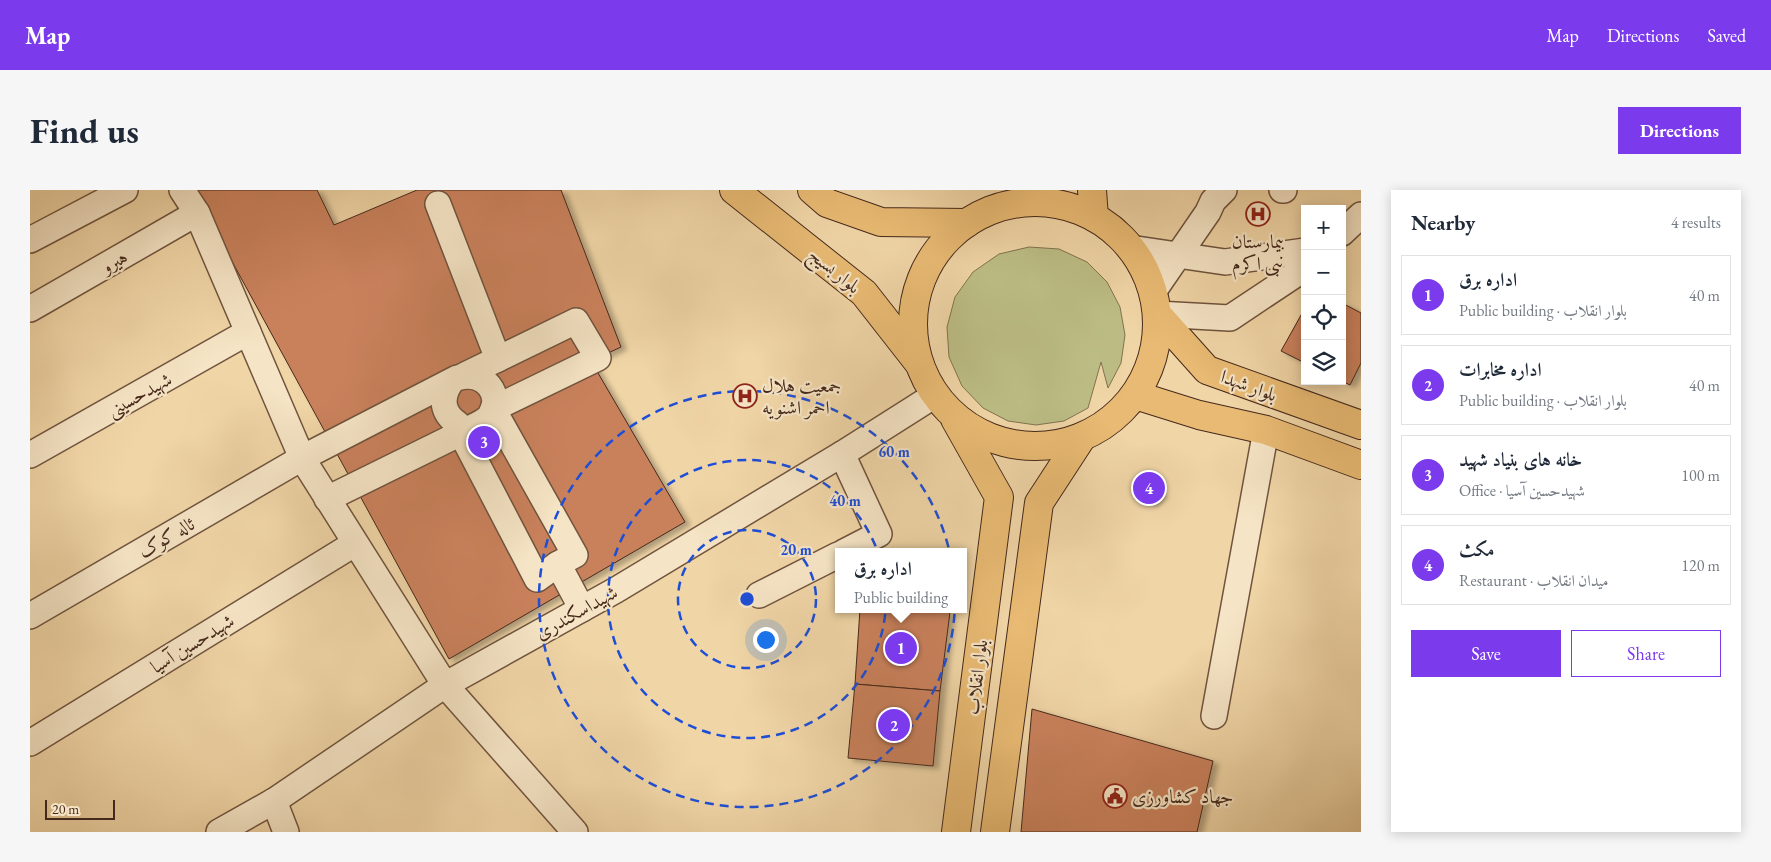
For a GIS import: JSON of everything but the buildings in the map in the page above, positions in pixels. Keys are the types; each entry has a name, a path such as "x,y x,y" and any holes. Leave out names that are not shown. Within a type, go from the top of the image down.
{"main road":[{"name":"بلوار بسیج","path":"734,190 864,293 920,365"},
{"path":"812,190 827,203 881,222 967,223"},
{"path":"1092,190 1094,217"},
{"path":"920,365 913,326 919,286 938,251 967,223 1019,197 1075,209 1094,217 1114,231 1130,248 1144,269 1155,303 1156,338 1152,361 1135,395 1112,420 1082,437 1049,446 1014,445 981,434 944,404"},
{"name":"بلوار شهدا","path":"1155,303 1207,370 1361,425"},
{"name":"بلوار انقلاب","path":"920,365 999,498 956,832"},
{"name":"بلوار شهدا","path":"1135,395 1199,415 1266,430 1361,465"},
{"name":"بلوار انقلاب","path":"995,832 1040,503 1082,437"}],"street":[{"path":"30,240 125,190"},
{"path":"182,190 197,213 302,458 354,544 445,686 569,829"},
{"path":"1224,190 1213,202 1155,303 1230,318 1301,271"},
{"path":"438,204 498,359"},
{"name":"هیرو","path":"30,309 197,213"},
{"path":"1346,229 1361,215"},
{"path":"1130,248 1225,262 1301,252"},
{"name":"ئاله کوک","path":"30,616 302,458 576,321 598,358 492,409"},
{"name":"شهیدحسینی","path":"30,455 248,332"},
{"path":"327,499 461,433 482,422 489,416 494,400 493,392 482,378 474,375 458,379 446,389 444,405 446,413 458,424 461,433 537,579 575,555 492,409"},
{"name":"شهیداسکندری","path":"219,832 274,801 445,686 582,609 842,454 944,404"},
{"path":"1214,716 1266,430"},
{"path":"842,454 879,534 852,548"},
{"name":"شهیدحسین آسیا","path":"30,743 354,544"},
{"path":"759,595 835,557"},
{"path":"558,564 582,609"},
{"path":"274,801 286,832"}],"green space":[{"path":"1029,247 1059,249 1087,262 1107,282 1120,307 1125,335 1121,363 1108,388 1101,362 1088,408 1064,421 1036,425 1008,421 983,408 962,386 949,357 947,327 955,297 973,272 999,254"}],"place":[{"name":"بیمارستان نبی اکرم","path":"1258,214"},
{"name":"جمعیت هلال احمر اشنویه","path":"745,396"},
{"name":"خانه های بنیاد شهید","path":"484,442"},
{"name":"مکث","path":"1149,488"},
{"name":"اداره برق","path":"901,648"},
{"name":"اداره مخابرات","path":"894,725"},
{"name":"جهاد کشاورزی","path":"1115,796"}]}
